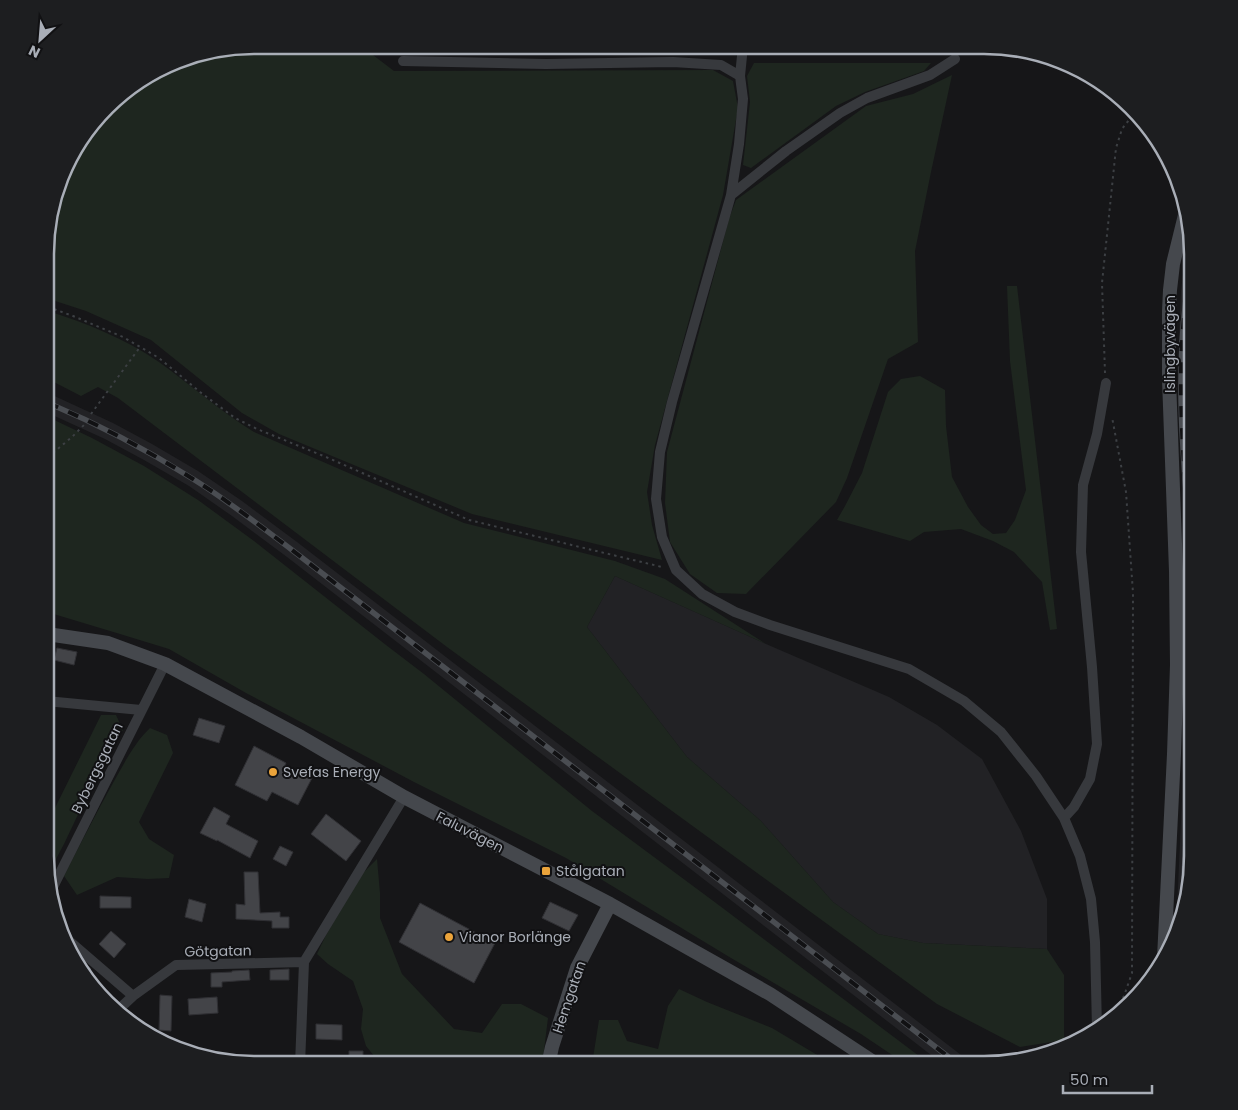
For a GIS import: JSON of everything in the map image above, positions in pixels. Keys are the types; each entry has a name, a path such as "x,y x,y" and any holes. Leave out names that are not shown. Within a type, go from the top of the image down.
{"street":[{"path":"742,56 740,76 743,100 739,144 731,195 660,452 656,499 662,537 676,570 702,594 735,612 770,625 909,669 964,701 1000,732 1036,776 1064,818 1080,856 1091,899 1095,942 1097,1021"},
{"path":"731,195 840,113 866,98 930,75 955,60"},
{"path":"403,61 546,64 673,62 721,65 740,76"},
{"name":"Islingbyvägen","path":"1165,942 1177,665 1169,311 1173,264 1182,226"},
{"path":"1064,818 1074,807 1090,779 1097,744 1082,552 1082,523 1083,485 1097,434 1106,383"},
{"name":"Faluvägen","path":"54,635 108,644 164,664 301,737 404,797 610,904 770,994 864,1056"},
{"path":"54,702 141,710 164,664"},
{"name":"Bybergsgatan","path":"55,883 141,710"},
{"path":"300,1056 304,962 404,797"},
{"name":"Hemgatan","path":"550,1056 577,968 610,904"},
{"path":"75,946 133,996"},
{"name":"Götgatan","path":"122,1006 176,965 304,962"}],"path":[{"path":"1106,383 1102,283 1116,148 1122,129 1131,118"},
{"path":"54,309 115,333 159,358 235,418 469,520 676,570"},
{"path":"91,414 140,347"},
{"path":"1111,410 1126,492 1133,593 1132,973 1124,996 1119,1003"},
{"path":"54,452 84,425"}],"shaded area":[{"path":"241,54 373,54 394,71 713,70 733,81 738,108 723,195 655,445 647,492 652,525 662,560 472,514 279,434 242,413 151,340 86,311 54,301 55,228 64,190 74,166 95,132 112,112 132,95 154,81 190,64 228,55"},
{"path":"754,63 931,63 924,71 865,92 836,106 751,168 743,165 750,102 747,76"},
{"path":"952,75 915,251 918,342 888,359 847,478 836,502 746,594 717,593 690,574 670,542 665,503 667,452 729,219 736,200 866,106 913,94"},
{"path":"1184,266 1184,483 1179,339"},
{"path":"1007,286 1017,286 1057,629 1050,630 1042,582 1014,552 993,541 961,529 924,532 910,541 837,520 862,473 888,392 901,379 920,376 945,390 946,426 952,477 968,507 981,525 993,534 1006,533 1015,520 1026,490 1010,361"},
{"path":"54,313 105,332 133,346 159,362 254,432 464,523 615,561 665,579 766,644 615,576 587,627 687,757 761,821 833,902 878,934 923,943 1047,949 1064,975 1064,1039 1020,1047 937,1004 447,647 118,398 98,387 81,396 54,382"},
{"path":"54,396 113,423 152,444 198,471 242,501 962,1056 932,1056 287,557 189,486 105,439 54,416"},
{"path":"54,420 144,466 198,500 254,541 424,674 592,811 919,1056 894,1056 861,1034 566,858 414,782 246,693 169,649 54,614"},
{"path":"615,576 889,697 937,725 982,759 1021,831 1047,899 1047,949 923,943 878,934 833,902 761,821 687,757 587,627"},
{"path":"101,715 116,715 123,730 93,783 54,863 54,810"},
{"path":"150,728 167,735 173,753 139,822 149,839 174,855 169,878 117,877 77,895 64,876 125,761 139,740"},
{"path":"1184,755 1184,869 1177,908"},
{"path":"377,859 380,918 402,974 454,1029 482,1033 502,1004 521,1004 548,1018 543,1056 374,1056 366,1046 361,1029 363,1009 353,981 317,954 326,935 363,873"},
{"path":"679,989 772,1028 819,1056 593,1056 599,1020 618,1020 627,1041 658,1049 668,1006"}],"building":[{"path":"57,648 77,652 74,665 54,660"},
{"path":"199,718 225,726 219,743 193,735"},
{"path":"254,746 286,763 285,765 312,778 298,805 272,792 267,801 235,785"},
{"path":"214,807 230,816 226,824 258,841 250,858 200,833"},
{"path":"326,814 361,841 346,861 311,834"},
{"path":"280,846 293,852 286,866 273,859"},
{"path":"244,872 258,872 260,913 280,912 280,917 289,917 289,928 272,928 272,921 236,919 236,904 245,905"},
{"path":"100,896 131,897 131,908 100,908"},
{"path":"189,899 206,904 202,922 185,917"},
{"path":"550,902 578,915 569,931 542,918"},
{"path":"420,903 495,943 474,983 399,942"},
{"path":"111,931 126,944 114,958 99,944"},
{"path":"289,969 289,980 270,980 270,970"},
{"path":"249,970 250,980 222,982 222,987 211,987 211,973"},
{"path":"160,995 172,996 171,1031 159,1030"},
{"path":"217,997 218,1013 189,1015 188,999"},
{"path":"316,1024 342,1025 342,1040 316,1039"},
{"path":"349,1051 363,1051 363,1056 349,1056"}],"railway":[{"path":"1184,322 1181,368 1184,461"},
{"path":"54,406 104,429 158,458 218,495 243,513 947,1056"}],"place":[{"name":"Svefas Energy","path":"273,772"},
{"name":"Stålgatan","path":"546,871"},
{"name":"Vianor Borlänge","path":"449,937"}]}
